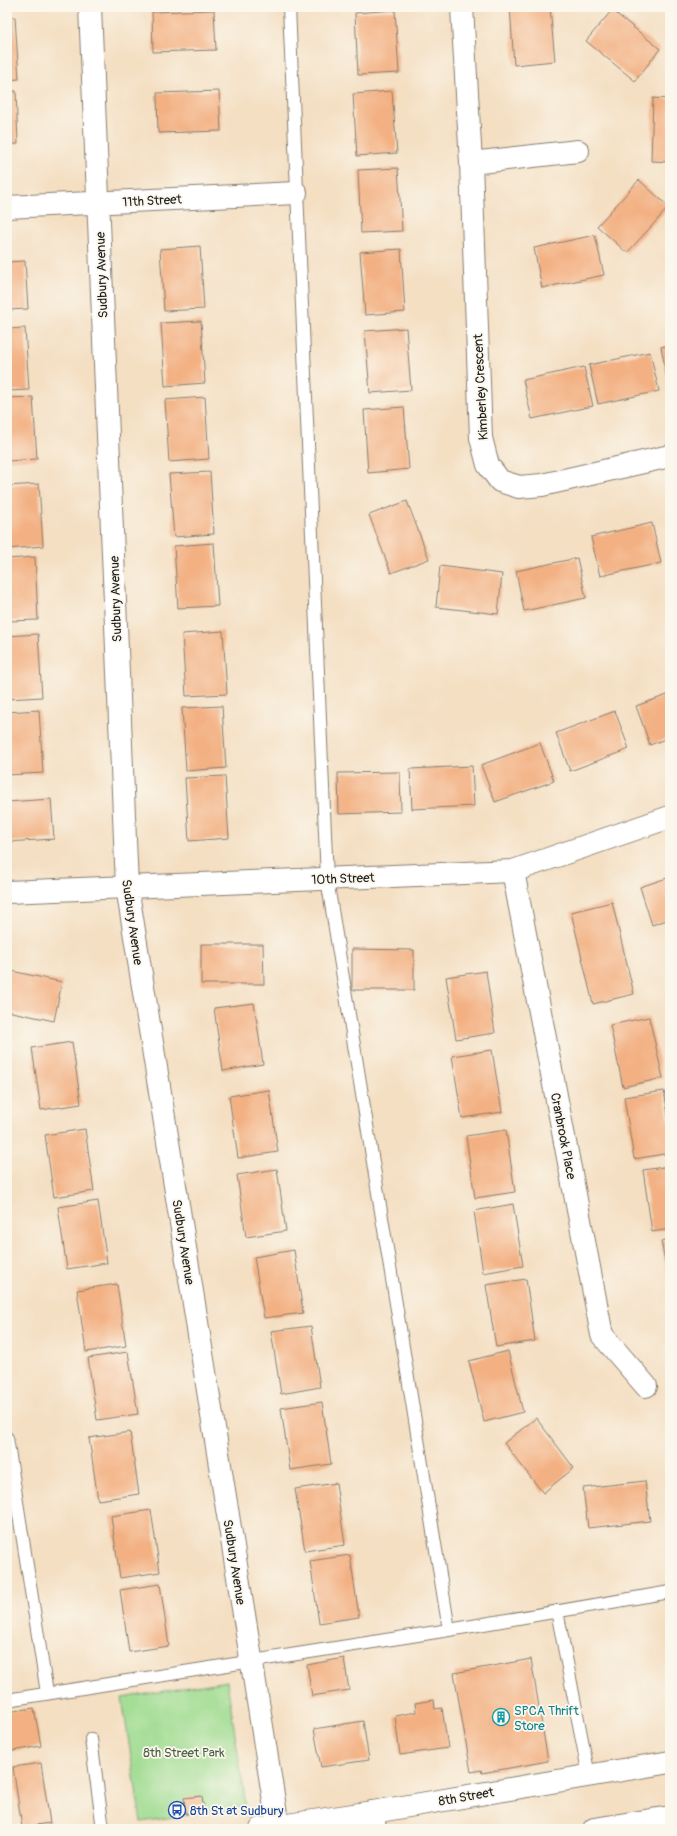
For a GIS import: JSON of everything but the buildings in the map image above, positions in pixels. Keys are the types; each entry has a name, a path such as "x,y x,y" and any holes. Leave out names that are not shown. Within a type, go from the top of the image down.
{"street":[{"name":"Sudbury Avenue","path":"90,7 127,887 251,1661 269,1828"},
{"name":"Kimberley Crescent","path":"462,7 481,438 488,465 500,481 519,487 542,485 670,456"},
{"path":"470,163 578,151"},
{"name":"11th Street","path":"7,207 296,193"},
{"name":"10th Street","path":"7,892 514,872 670,817"},
{"name":"Cranbrook Place","path":"514,872 602,1336 646,1386"},
{"name":"8th Street","path":"269,1828 374,1821 589,1776 670,1762"},
{"path":"594,1829 670,1817"}],"lane":[{"path":"289,7 327,879 449,1630"},
{"path":"7,1438 47,1693"},
{"path":"7,1700 449,1630 670,1592"},
{"path":"557,1612 589,1776"},
{"path":"91,1739 103,1829"}],"green space":[{"name":"8th Street Park","path":"227,1681 246,1806 141,1822 122,1698"}],"place":[{"name":"SPCA Thrift Store","path":"501,1717"},
{"name":"8th St at Sudbury","path":"177,1810"}]}
